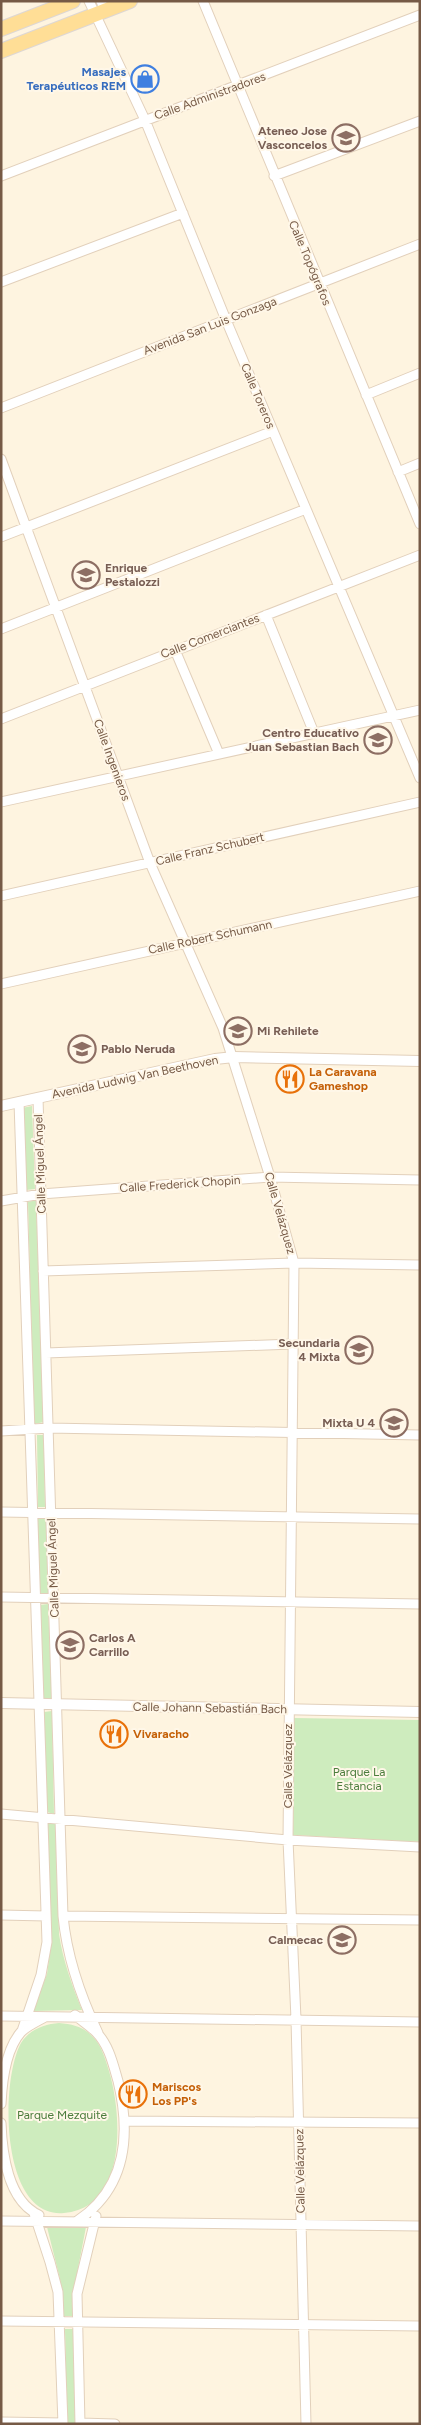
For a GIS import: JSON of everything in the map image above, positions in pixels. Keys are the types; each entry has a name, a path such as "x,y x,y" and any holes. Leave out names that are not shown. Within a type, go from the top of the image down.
{"main road":[{"path":"1,30 73,1"},
{"path":"1,51 101,9 130,1"}],"street":[{"name":"Calle Toreros","path":"89,1 101,9 226,320 420,778"},
{"name":"Calle Topógrafos","path":"203,1 318,283 420,524"},
{"name":"Calle Administradores","path":"1,176 145,120 237,87 420,15"},
{"path":"274,176 420,121"},
{"path":"1,282 183,213"},
{"name":"Avenida San Luis Gonzaga","path":"1,408 420,244"},
{"path":"366,395 420,373"},
{"path":"1,537 273,431"},
{"name":"Calle Ingenieros","path":"1,459 150,862 234,1057"},
{"path":"398,472 420,463"},
{"path":"1,628 306,509"},
{"name":"Calle Comerciantes","path":"1,719 420,556"},
{"path":"266,615 314,733"},
{"path":"175,650 219,754"},
{"path":"1,802 420,710"},
{"name":"Calle Franz Schubert","path":"1,896 420,802"},
{"name":"Calle Robert Schumann","path":"1,984 420,891"},
{"name":"Avenida Ludwig Van Beethoven","path":"1,1106 215,1059 234,1057 420,1061"},
{"name":"Calle Velázquez","path":"234,1057 294,1263 288,1840 296,2019 306,2424"},
{"name":"Calle Miguel Ángel","path":"38,1098 63,1916 65,1937 73,1974 89,2016 112,2060 125,2121 120,2167 100,2204 78,2282 80,2424"},
{"name":"Calle Miguel Ángel","path":"1,2104 8,2061 22,2031 45,1958 46,1916 19,1102"},
{"name":"Calle Frederick Chopin","path":"1,1201 41,1194 270,1177 420,1180"},
{"path":"43,1271 294,1263 420,1265"},
{"path":"46,1353 293,1344"},
{"path":"1,1431 49,1428 420,1435"},
{"path":"1,1512 420,1519"},
{"path":"1,1597 420,1604"},
{"name":"Calle Johann Sebastián Bach","path":"1,1703 420,1712"},
{"path":"1,1814 288,1840 420,1847"},
{"path":"1,1915 46,1916"},
{"path":"63,1916 420,1920"},
{"path":"1,2016 420,2022"},
{"path":"22,2031 47,2016"},
{"name":"Calle Miguel Ángel","path":"75,2016 98,2033"},
{"path":"125,2121 420,2123"},
{"path":"1,2122 6,2161 16,2190 24,2204 35,2217 56,2284 63,2423 1,2422"},
{"name":"Calle Miguel Ángel","path":"76,2221 100,2204"},
{"path":"1,2221 35,2217 54,2221 420,2226"},
{"path":"1,2321 420,2326"},
{"path":"80,2424 115,2424"}],"green space":[{"path":"32,1106 35,1189 26,1190 22,1108"},
{"path":"36,1200 44,1422 34,1424 28,1202"},
{"path":"37,1435 44,1435 45,1507 38,1507"},
{"path":"36,1519 46,1519 49,1595 39,1595"},
{"path":"48,1604 52,1701 43,1701 40,1605"},
{"path":"52,1711 54,1814 47,1812 44,1712"},
{"name":"Parque La Estancia","path":"294,1718 420,1720 420,1842 293,1835"},
{"path":"47,1822 56,1823 59,1934 68,1973 82,2010 33,2011 47,1974 50,1952"},
{"name":"Parque Mezquite","path":"59,2023 83,2029 100,2046 113,2089 117,2134 115,2156 110,2177 100,2195 85,2207 64,2213 43,2209 27,2194 17,2172 11,2144 9,2115 10,2086 14,2061 21,2043 24,2038 37,2028"},
{"path":"47,2227 86,2227 73,2294 73,2316 63,2316 60,2279"},
{"path":"65,2329 75,2329 77,2424 67,2424"}],"place":[{"name":"Masajes Terapéuticos REM","path":"145,79"},
{"name":"Ateneo Jose Vasconcelos","path":"346,138"},
{"name":"Enrique Pestalozzi","path":"86,575"},
{"name":"Centro Educativo Juan Sebastian Bach","path":"378,740"},
{"name":"Mi Rehilete","path":"238,1031"},
{"name":"Pablo Neruda","path":"82,1049"},
{"name":"La Caravana Gameshop","path":"290,1079"},
{"name":"Secundaria 4 Mixta","path":"359,1350"},
{"name":"Mixta U 4","path":"394,1423"},
{"name":"Carlos A Carrillo","path":"70,1645"},
{"name":"Vivaracho","path":"114,1734"},
{"name":"Calmecac","path":"342,1940"},
{"name":"Mariscos Los PP's","path":"133,2094"}]}
